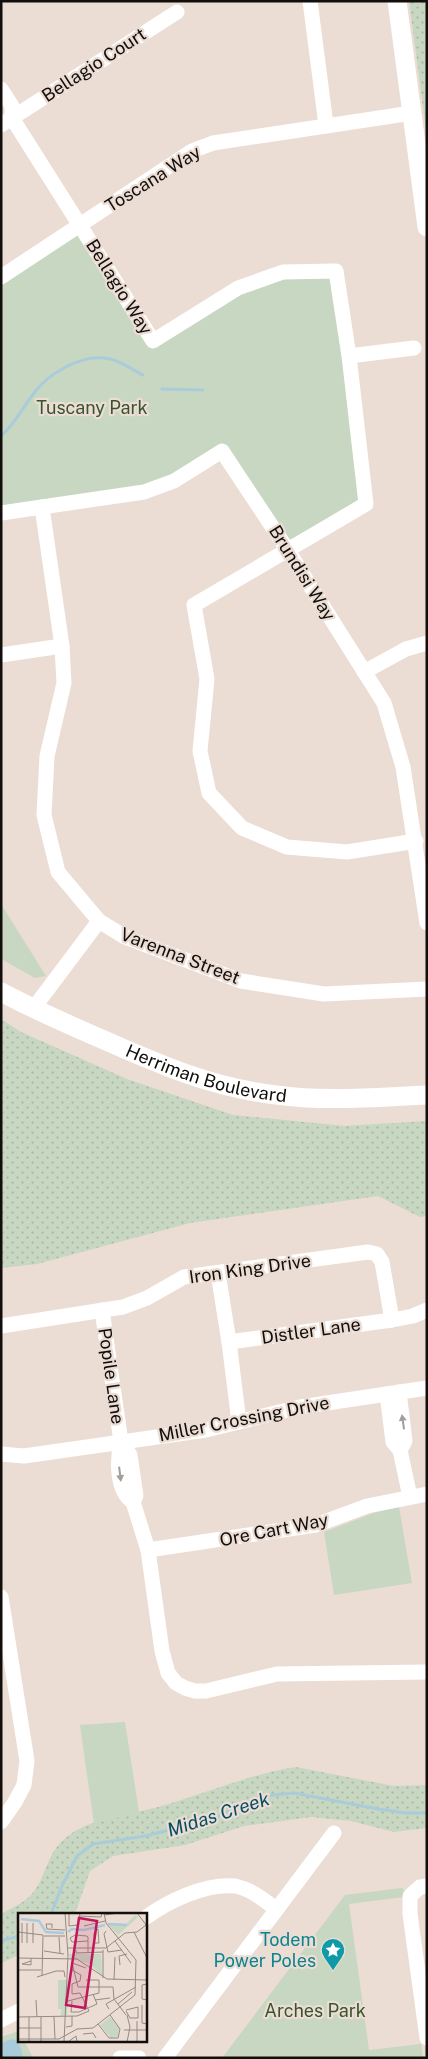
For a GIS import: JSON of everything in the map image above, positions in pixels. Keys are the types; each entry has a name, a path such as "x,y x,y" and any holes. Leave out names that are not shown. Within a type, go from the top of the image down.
{"main road":[{"path":"397,1 427,227"},
{"name":"Herriman Boulevard","path":"1,992 33,1009 174,1070 224,1086 277,1096 337,1099 427,1095"}],"street":[{"path":"310,1 326,125"},
{"name":"Bellagio Court","path":"5,119 177,12"},
{"name":"Bellagio Way","path":"1,89 12,106 5,119 80,225 153,341 238,288 283,272 336,271 349,356 366,504 287,549"},
{"name":"Toscana Way","path":"1,277 192,150 213,143 412,113"},
{"path":"349,356 414,348"},
{"name":"Brundisi Way","path":"1,513 144,492 174,481 222,451 287,549 384,703 404,767 427,923"},
{"name":"Varenna Street","path":"42,507 62,646 64,682 47,756 44,816 58,872 99,921 125,937 241,981 324,994 427,989"},
{"path":"287,549 194,605 207,679 200,751 209,793 242,828 287,847 347,852 416,841"},
{"path":"364,672 406,649 427,643"},
{"path":"1,655 62,646"},
{"path":"33,1009 99,921"},
{"name":"Iron King Drive","path":"1,1326 123,1306 147,1298 184,1277 368,1252 377,1254 382,1262 392,1320"},
{"path":"218,1273 230,1342 239,1422"},
{"name":"Popile Lane","path":"102,1310 121,1442 130,1455 136,1496 133,1502 148,1550 162,1651 168,1673 176,1683 195,1691 277,1674 427,1672"},
{"name":"Distler Lane","path":"230,1342 392,1320 413,1316 427,1310"},
{"name":"Miller Crossing Drive","path":"1,1454 24,1456 206,1430 300,1406 427,1388"},
{"path":"393,1393 406,1441 400,1450 410,1497"},
{"name":"Ore Cart Way","path":"148,1550 316,1525 367,1506 427,1494"},
{"path":"1,1597 27,1761 24,1785 16,1802 1,1822"},
{"path":"165,2058 334,1833"},
{"path":"146,1917 163,1904 188,1894 235,1886 254,1892 276,1909"},
{"path":"420,1889 410,1896 410,1914 427,2038"},
{"path":"1,2020 18,2012"},
{"path":"120,2058 139,2058"}],"green space":[{"path":"409,1 427,1 427,138"},
{"name":"Tuscany Park","path":"80,225 153,341 283,272 336,271 366,504 287,549 222,452 174,481 1,513 1,277"},
{"path":"1,904 46,976 35,978 1,959"},
{"path":"1,1019 21,1032 127,1079 233,1115 345,1126 427,1121 427,1216 420,1217 378,1196 190,1223 37,1264 1,1268"},
{"path":"399,1507 412,1583 334,1595 324,1532 374,1513"},
{"path":"125,1722 139,1812 94,1824 80,1725"},
{"path":"296,1767 394,1786 427,1785 427,1828 394,1832 351,1821 311,1817 244,1826 185,1845 113,1856 90,1871 75,1913 18,1913 18,1955 1,1963 1,1914 20,1904 32,1894 52,1855 68,1836 77,1830 100,1821 162,1806 279,1770"},
{"name":"Arches Park","path":"402,1888 406,1892 404,1897 349,1904 369,2050 421,2044 423,2058 222,2058 345,1895"},
{"path":"18,2031 18,2042 25,2042 33,2058 1,2058 1,2037"}],"water":[{"path":"12,2039 20,2046 22,2057 1,2058 1,2043"}],"waterway":[{"path":"1,436 11,426 40,386 65,367 85,360 104,358 119,362 143,375"},
{"path":"162,389 203,390"},
{"name":"Midas Creek","path":"51,1913 77,1856 93,1844 145,1836 206,1821 264,1796 294,1793 378,1809 406,1813 427,1813"},
{"name":"Midas Creek","path":"1,1941 18,1936"}],"place":[{"name":"Todem Power Poles","path":"333,1971"}]}
